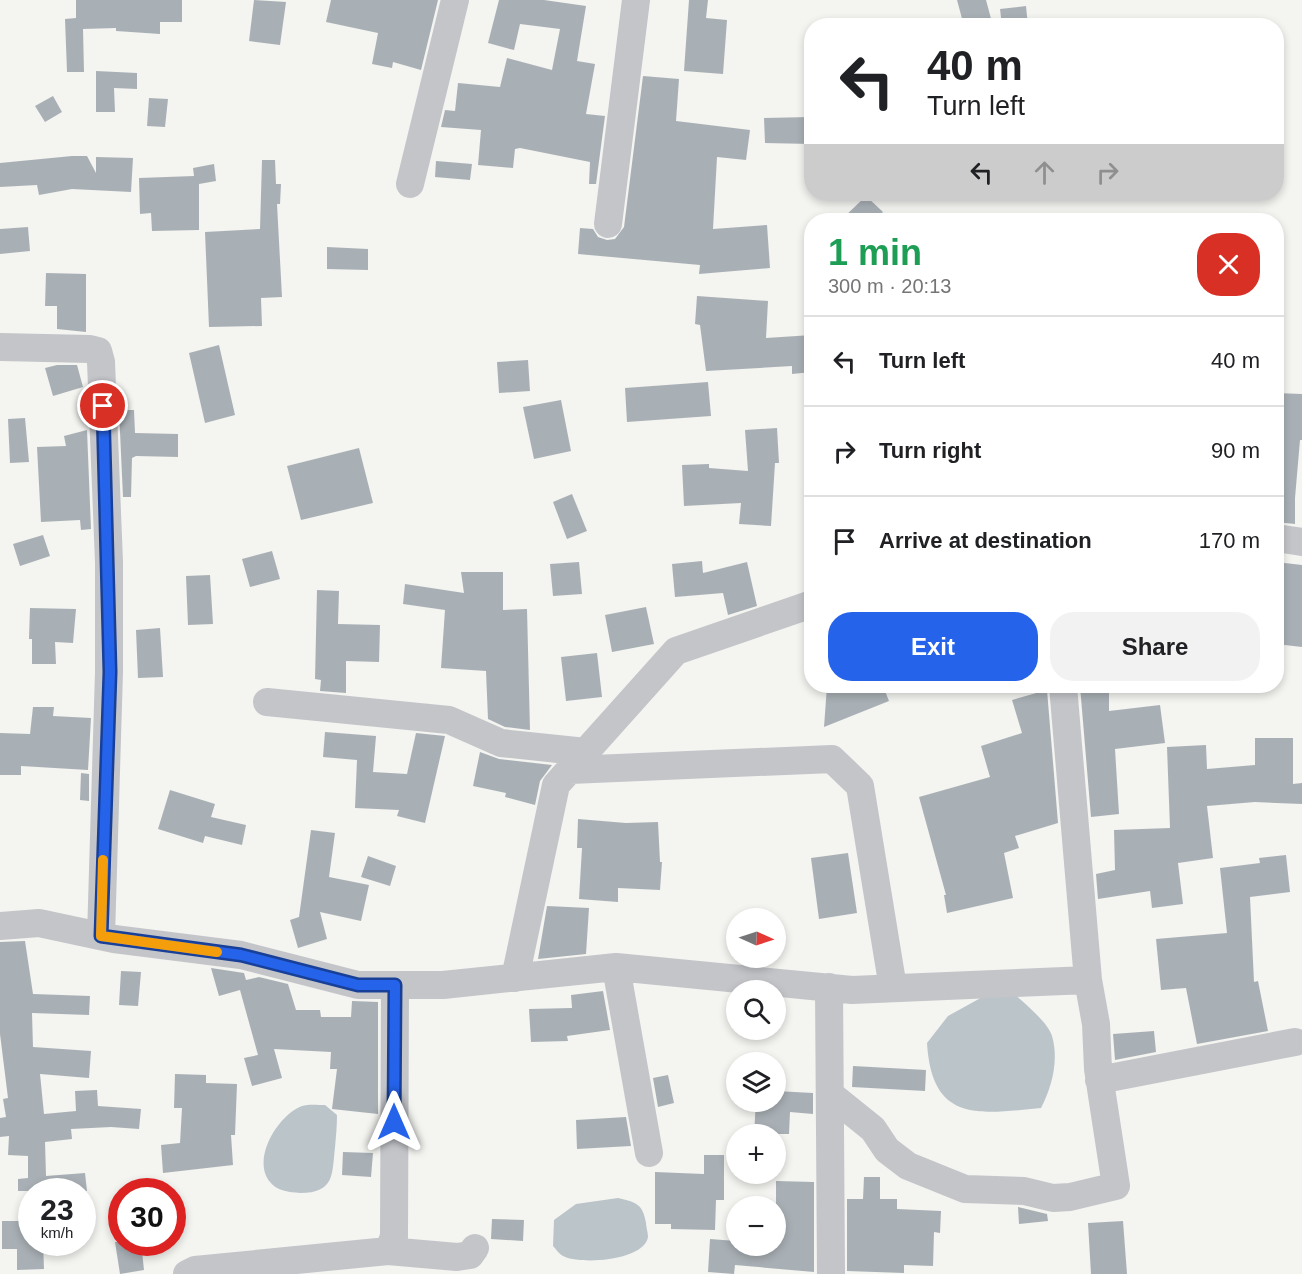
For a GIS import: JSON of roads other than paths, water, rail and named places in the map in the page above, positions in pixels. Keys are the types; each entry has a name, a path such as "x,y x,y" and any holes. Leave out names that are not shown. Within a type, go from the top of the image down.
{"street":[{"path":"410,184 455,0"},
{"path":"608,224 636,0"},
{"path":"0,347 90,349 98,351 101,362 109,562 110,672 101,936"},
{"path":"1284,539 1302,542"},
{"path":"515,978 556,785 676,651 804,607"},
{"path":"831,1096 873,1129 887,1150 908,1166 965,1189 1024,1191 1046,1197 1070,1197 1116,1186 1100,1080 1096,1024 1088,980 1064,693"},
{"path":"267,702 449,720 501,743 578,761 832,759 860,786 892,988"},
{"path":"0,926 39,923 101,936 241,955 358,985 443,985 616,967 829,987 892,988 1088,980"},
{"path":"616,967 649,1153"},
{"path":"388,1251 394,1237 395,985"},
{"path":"829,987 831,1274"},
{"path":"1100,1080 1295,1041"},
{"path":"187,1274 195,1270 388,1251 457,1257 470,1255 475,1248"}]}
